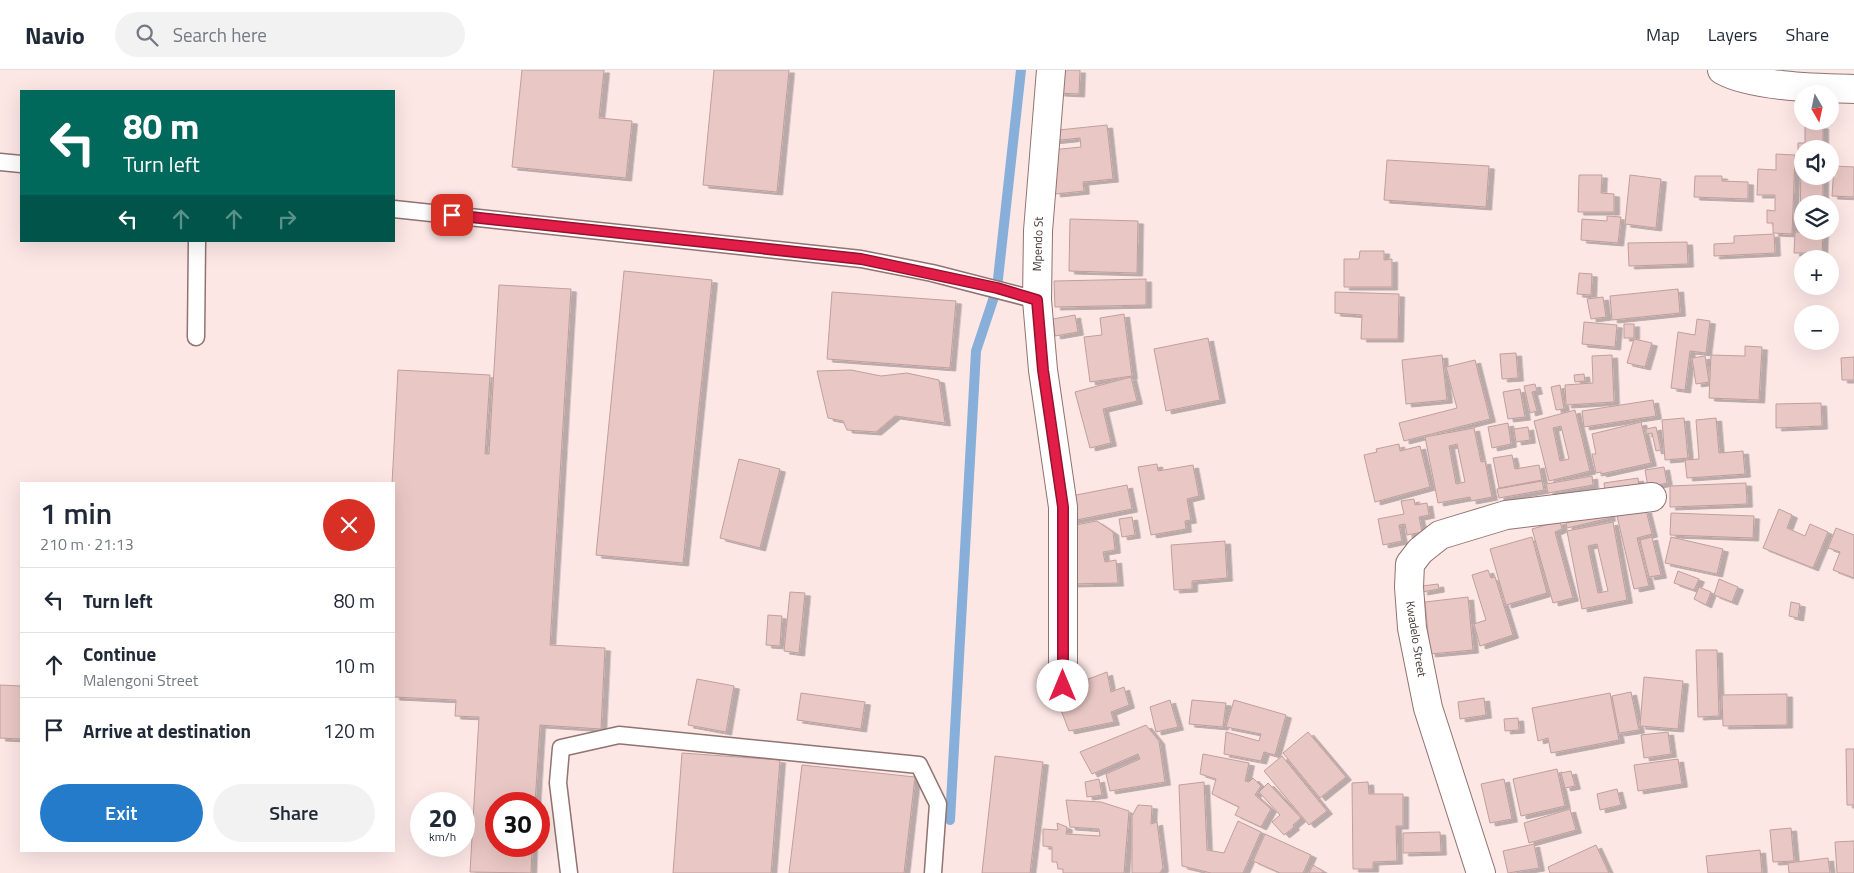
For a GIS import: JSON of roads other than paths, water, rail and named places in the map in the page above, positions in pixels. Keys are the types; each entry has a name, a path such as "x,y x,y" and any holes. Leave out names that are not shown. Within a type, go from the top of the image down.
{"street":[{"name":"Mpendo St","path":"1051,70 1038,231 1037,300 1043,370 1063,507 1063,686"},
{"path":"1722,70 1736,76 1774,83 1817,88 1854,89"},
{"name":"Kwadelo Street","path":"1481,873 1428,708 1412,628 1409,587 1410,564 1420,551 1440,536 1506,515 1652,497"}],"lane":[{"path":"0,162 20,164"},
{"path":"395,208 861,259 997,288 1037,300"},
{"path":"196,337 197,242"},
{"path":"569,873 558,782 561,748 619,735 918,765 938,804 933,873"}],"waterway":[{"path":"950,820 976,351 997,288 1021,70"}]}
